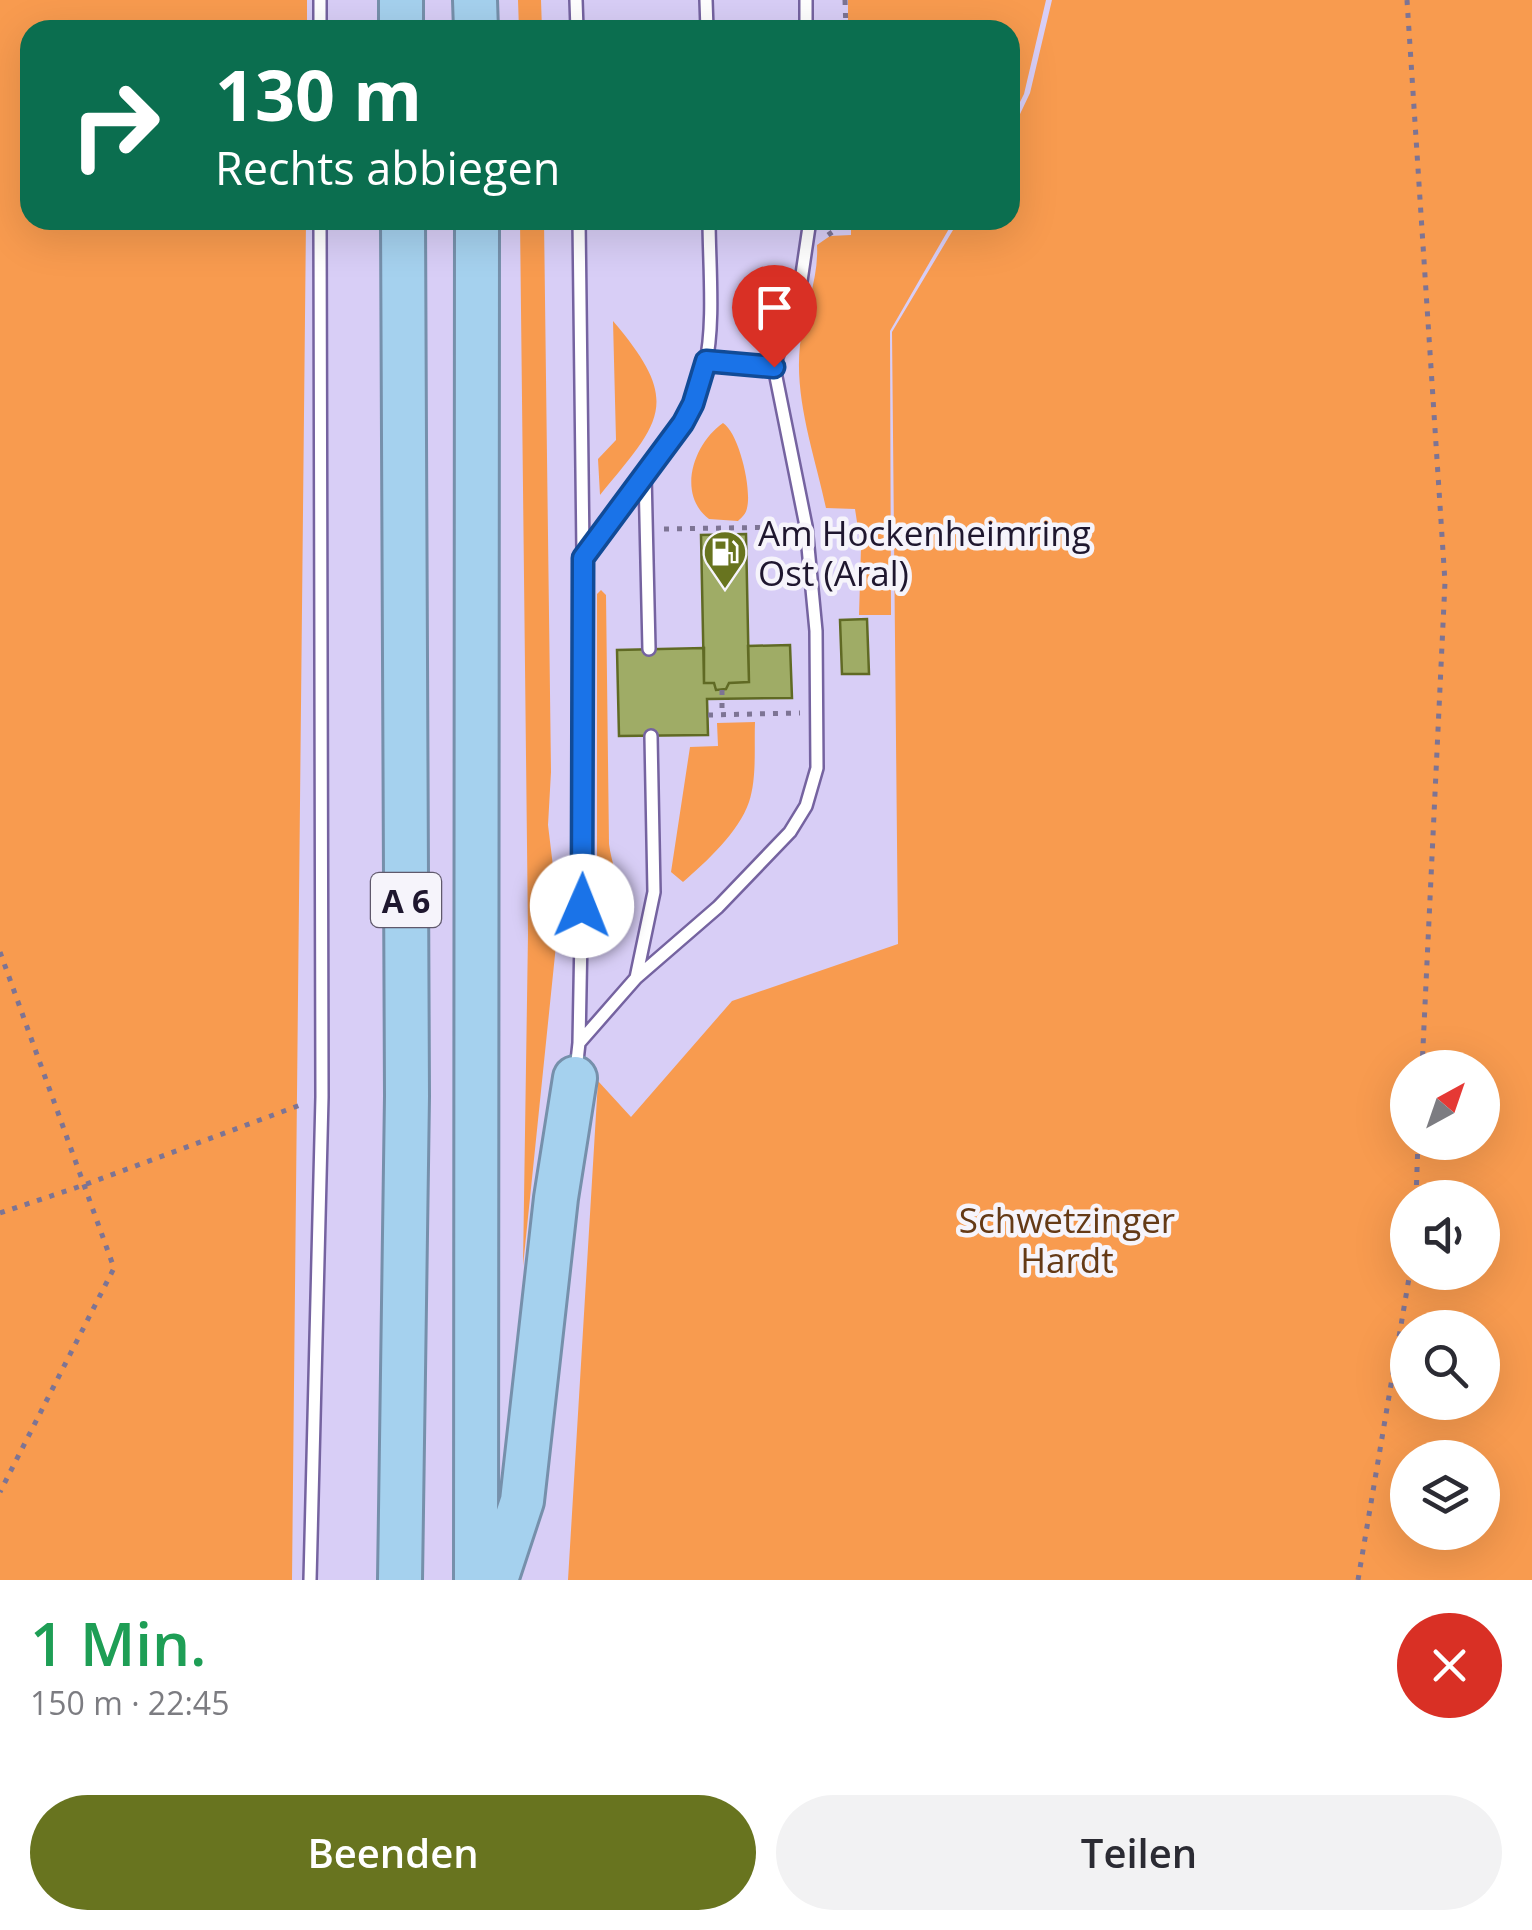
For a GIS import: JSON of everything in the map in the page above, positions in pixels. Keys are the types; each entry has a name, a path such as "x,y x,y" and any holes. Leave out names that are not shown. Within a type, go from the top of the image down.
{"highway":[{"name":"A 6","path":"400,1580 407,1096 403,230"},
{"name":"A 6","path":"476,1580 477,230"},
{"path":"496,1580 522,1502 556,1198 577,1060"}],"lane":[{"path":"310,1580 322,1097 320,230"},
{"path":"577,1060 584,739 579,230"},
{"path":"583,558 693,404 706,361 709,230"},
{"path":"577,1060 636,978 718,906 790,832 806,806 816,768 816,631 806,526 774,367 802,281 809,230"},
{"path":"706,361 774,367"},
{"path":"646,472 649,649"},
{"path":"636,978 654,892 650,736"}],"path":[{"path":"1407,0 1445,582 1423,1050"},
{"path":"646,529 806,526"},
{"path":"722,690 722,714"},
{"path":"708,714 818,712"},
{"path":"0,952 114,1268 0,1492"},
{"path":"0,1213 322,1097"},
{"path":"1358,1580 1407,1290"}],"green space":[{"path":"0,0 307,0 307,20 20,20 20,230 306,230 292,1580 0,1580"},
{"path":"518,0 541,0 542,20 519,20"},
{"path":"848,0 1046,0 1020,102 1020,20 848,20"},
{"name":"Schwetzinger Hardt","path":"1052,0 1532,0 1532,1580 568,1580 598,1081 631,1117 732,1001 898,944 892,332 953,230 1020,230 1020,114 1030,93"},
{"path":"520,230 544,230 551,772 548,825 559,916 523,1266 528,934"},
{"path":"851,230 948,230 890,331 891,615 859,615 861,548 855,509 826,508 800,386 800,345 816,270 817,245 830,236 851,235"},
{"path":"613,321 649,372 656,393 656,411 638,448 600,495 598,459 616,440"},
{"path":"723,423 739,449 746,475 747,508 738,521 709,519 699,509 691,483 697,456"},
{"path":"601,590 606,595 609,844 619,896 601,901 597,889 597,594"},
{"path":"755,722 749,802 721,846 683,882 671,872 690,747 718,746 717,723"}],"building":[{"name":"Am Hockenheimring Ost (Aral)","path":"746,534 749,682 729,683 726,689 716,690 714,683 704,683 701,535"},
{"path":"867,619 869,674 842,674 840,620"},
{"path":"790,645 792,698 707,699 708,735 619,736 617,650 704,648 704,683 714,683 716,690 726,689 729,683 749,682 748,646"}],"place":[{"name":"Am Hockenheimring Ost (Aral)","path":"725,590"}],"route":[{"path":"582,906 583,558 683,423 706,361 774,367"}]}
